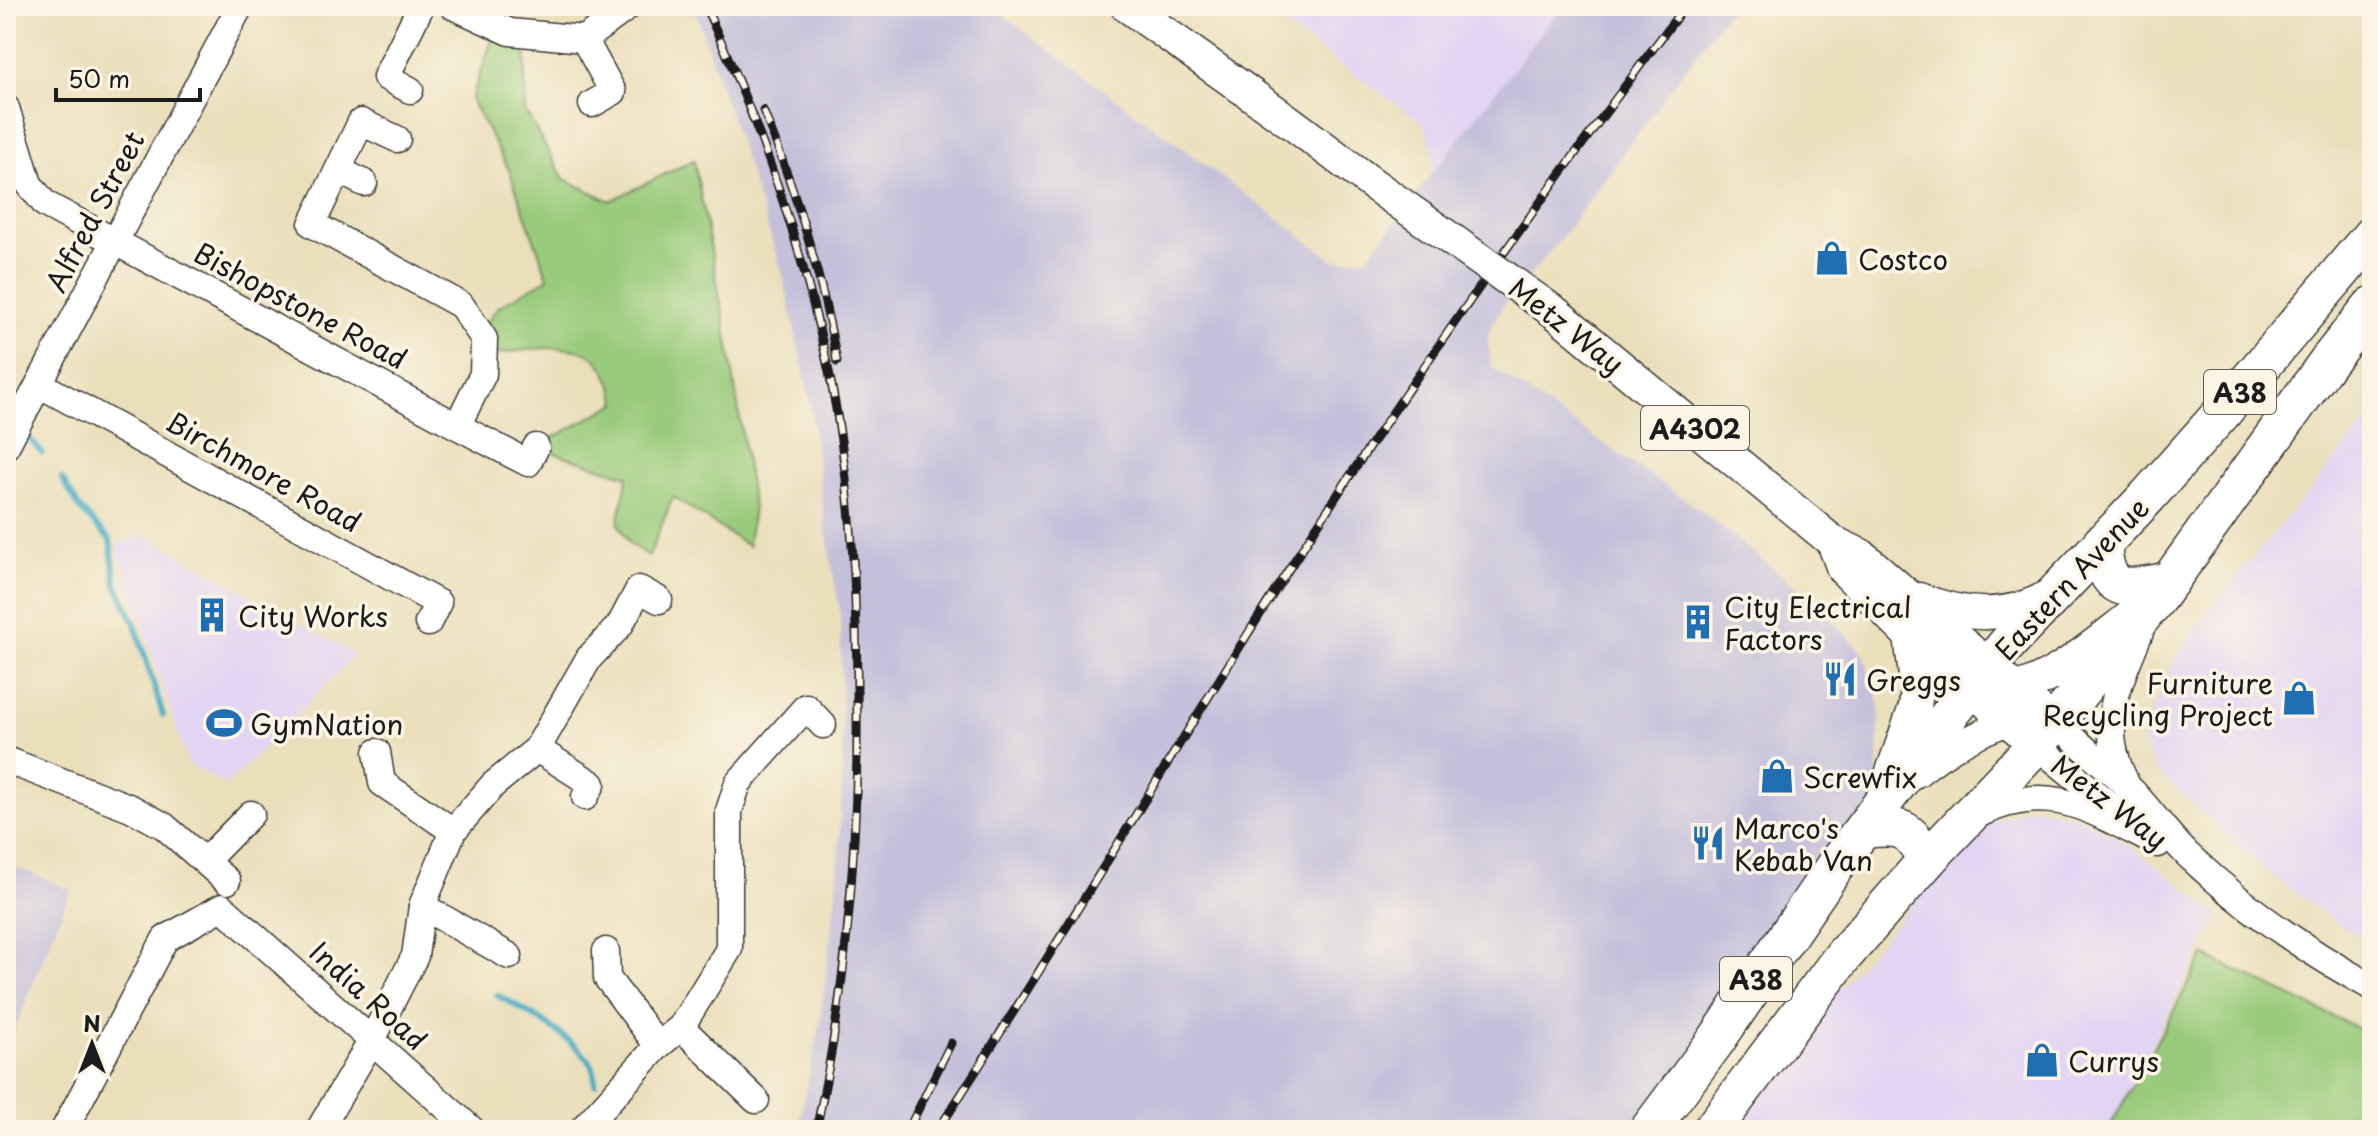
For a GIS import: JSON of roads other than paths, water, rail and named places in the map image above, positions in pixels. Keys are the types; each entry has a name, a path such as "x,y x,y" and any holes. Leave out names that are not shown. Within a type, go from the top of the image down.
{"highway":[{"name":"Eastern Avenue","path":"1649,1130 1715,1042 1788,932 1870,820 1993,682 2053,593 2220,415 2372,235"},
{"name":"A38","path":"1712,1130 1843,956 1960,825 2033,731 2164,589 2329,360 2372,306"},
{"path":"2102,543 2109,579 2122,585 2164,589"},
{"path":"1870,820 1903,828 1914,838 1927,860"}],"main road":[{"name":"Metz Way","path":"1127,6 1557,314 1833,542 1861,555 1905,593 1993,682 2033,731"},
{"name":"Metz Way","path":"1157,6 1244,76 1290,122"},
{"name":"Metz Way","path":"1833,542 1843,569 1910,636 1993,682 2033,731"},
{"path":"1993,682 2045,677 2164,589"},
{"path":"1905,593 1939,607 1984,615 2022,608 2053,593"},
{"path":"1870,820 1893,773 1915,707 1917,691 1910,636"}],"street":[{"name":"Alfred Street","path":"6,446 240,6"},
{"path":"410,90 386,77 421,6"},
{"path":"453,6 510,32 584,39 629,6"},
{"path":"584,39 613,92 592,104"},
{"name":"Bishopstone Road","path":"6,108 29,184 45,204 528,463 536,447"},
{"path":"397,139 361,122 312,224 461,305 484,339 483,374 457,426"},
{"path":"338,170 364,183"},
{"name":"Birchmore Road","path":"39,384 438,603 428,623"},
{"path":"319,1130 372,1040 415,956 422,906 453,831 493,785 537,749 589,658 620,625 639,589 659,600"},
{"path":"2128,787 2115,762 2111,744 2112,708 2136,641 2164,589"},
{"path":"582,1130 658,1046 681,1027 729,949 729,811 738,783 807,708"},
{"path":"1870,820 1943,753 1974,737 2033,731"},
{"name":"Metz Way","path":"2033,731 2128,787 2187,854 2237,898 2310,951 2372,987"},
{"name":"Metz Way","path":"2033,731 2158,844 2187,854"},
{"path":"537,749 592,784 585,797"},
{"path":"377,752 382,783 453,831"},
{"name":"India Road","path":"6,760 131,808 164,826 205,861 225,894 372,1040 472,1130"},
{"path":"1960,825 1998,805 2041,797 2076,805 2158,844"},
{"path":"205,861 251,814"},
{"path":"64,1130 165,939 225,894"},
{"path":"422,906 509,956"},
{"path":"606,951 607,978 658,1046"},
{"path":"681,1027 756,1100"}],"waterway":[{"path":"28,437 42,453"},
{"path":"62,479 81,510 110,540 116,584 135,624 163,715"},
{"path":"497,995 549,1026 575,1046 592,1066 595,1084"}],"railway":[{"path":"705,6 744,95 778,185 806,278 838,419 850,513 857,656 854,847 841,989 816,1130"},
{"path":"938,1130 1334,500 1481,285 1685,6"},
{"path":"763,110 807,234 837,362"},
{"path":"908,1130 951,1043"}],"place":[{"name":"Costco","path":"1832,258"},
{"name":"City Works","path":"212,615"},
{"name":"City Electrical Factors","path":"1698,622"},
{"name":"Greggs","path":"1840,679"},
{"name":"Furniture Recycling Project","path":"2299,698"},
{"name":"GymNation","path":"224,723"},
{"name":"Screwfix","path":"1777,776"},
{"name":"Marco's Kebab Van","path":"1708,843"},
{"name":"Currys","path":"2042,1060"}]}
